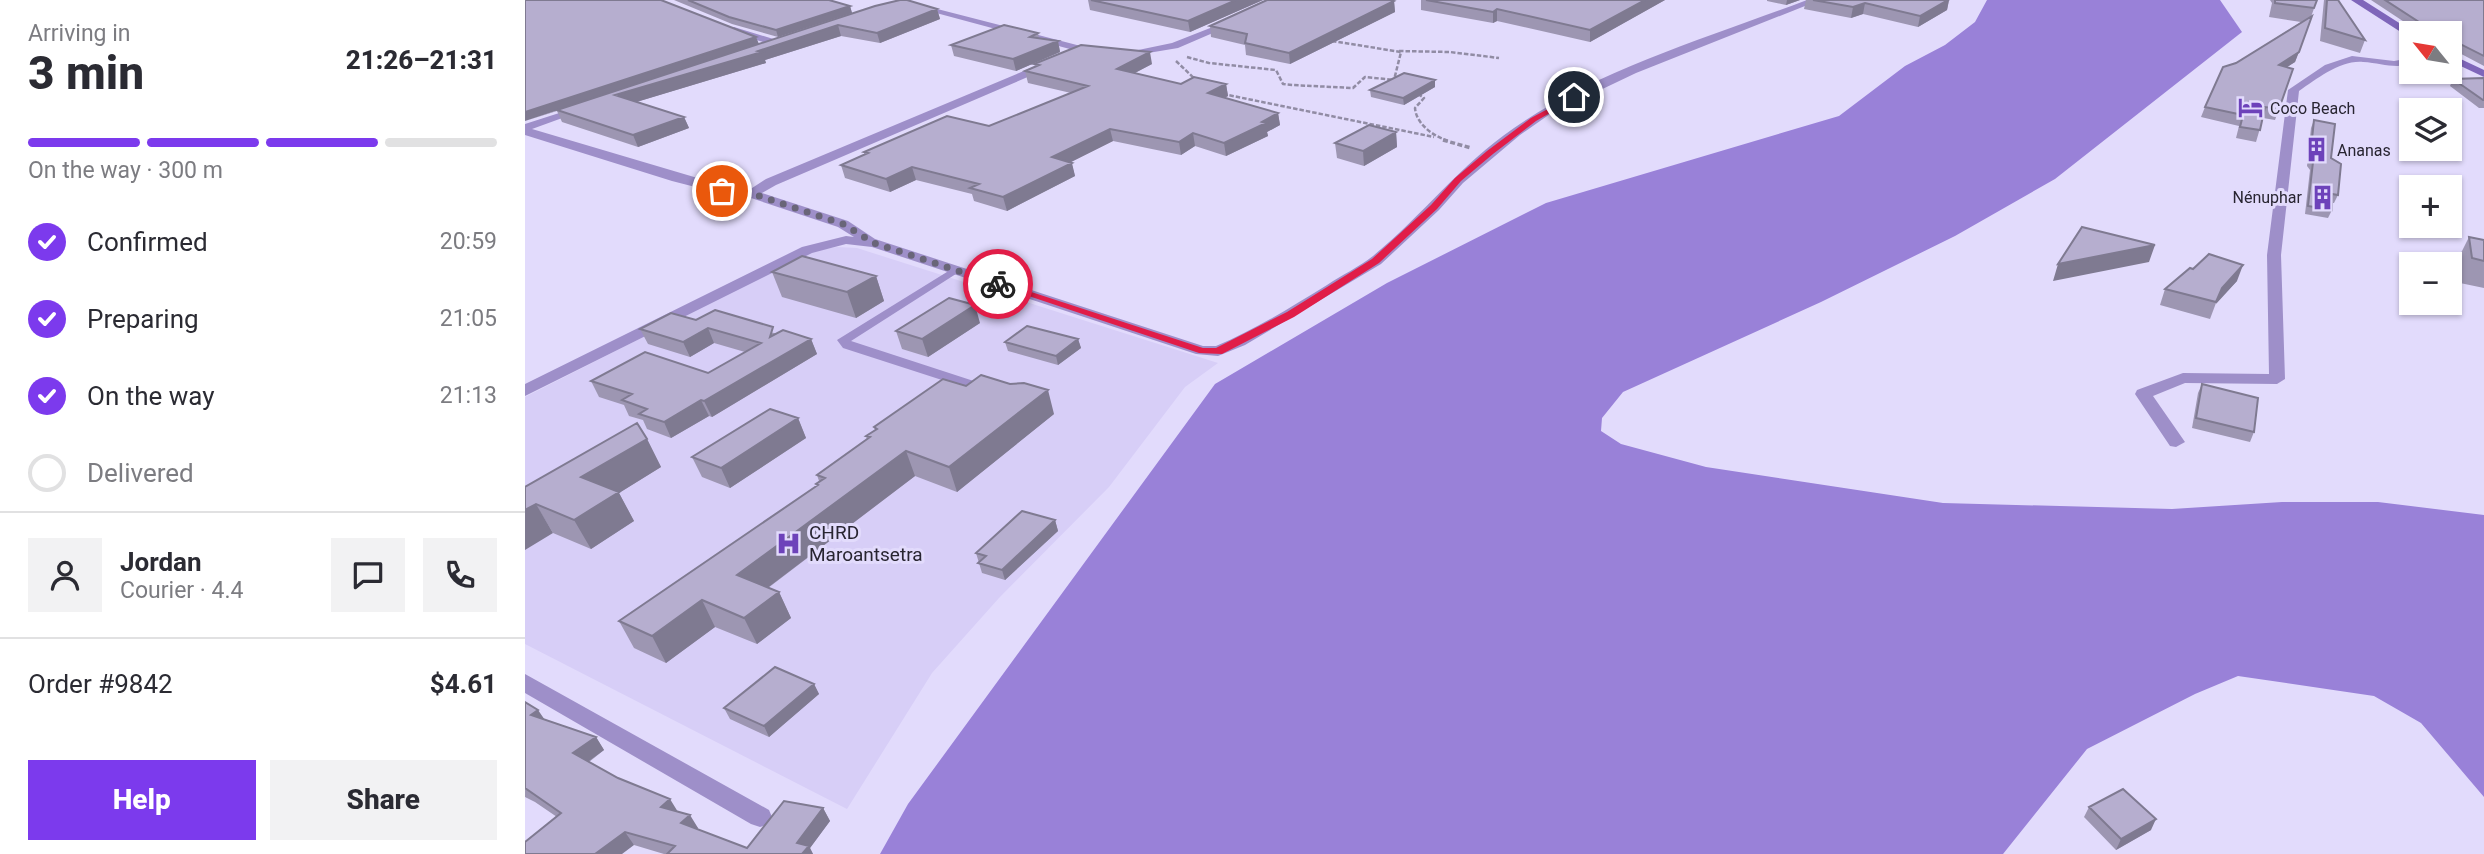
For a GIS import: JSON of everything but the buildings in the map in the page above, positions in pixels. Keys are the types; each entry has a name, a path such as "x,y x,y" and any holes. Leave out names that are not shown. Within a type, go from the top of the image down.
{"main road":[{"path":"2356,0 2399,27"},
{"path":"2462,63 2484,74"}],"street":[{"path":"908,0 904,2 1082,50 1119,54 1165,51 1239,19"},
{"path":"525,391 807,250 846,240 874,243 1202,351 1218,351 1290,314 1376,261 1434,207 1458,180 1533,120 1587,91 1701,42 1815,0"},
{"path":"728,28 776,43"},
{"path":"762,48 789,39"},
{"path":"753,194 771,182 1082,50"},
{"path":"2176,442 2143,394 2183,378 2277,379 2274,255 2294,90 2353,58 2399,65"},
{"path":"525,129 591,106"},
{"path":"525,129 688,181 738,194 753,194 843,224 874,243"},
{"path":"525,682 760,817"}],"lane":[{"path":"955,270 843,340 848,345 997,394"}],"path":[{"path":"1328,40 1370,49 1450,52 1499,58"},
{"path":"1165,51 1209,63 1276,70 1283,84 1306,88 1321,85 1353,88 1365,77 1395,80"},
{"path":"1165,51 1200,84"},
{"path":"1396,85 1402,57 1398,51"},
{"path":"1417,93 1424,99 1415,108 1415,114 1434,137"},
{"path":"1221,94 1434,137 1490,152"}],"shaded area":[{"path":"1987,0 2220,0 2242,32 2055,179 1955,236 1821,302 1623,392 1602,418 1601,431 1621,444 1706,467 1943,503 2172,509 2282,502 2378,502 2484,515 2484,797 2421,723 2374,696 2238,676 2195,694 2087,749 2003,854 880,854 908,804 1215,384 1387,283 1546,203 1839,116 1905,66 1945,45 1975,22"},
{"name":"CHRD Maroantsetra","path":"837,247 857,248 1218,363 1185,387 1109,487 999,598 932,673 847,809 525,644 525,397 812,251"}],"way so far":[{"path":"722,191 753,194 843,224 874,243 998,284"}],"place":[{"name":"Coco Beach","path":"2250,108"},
{"name":"Ananas","path":"2317,150"},
{"name":"Nénuphar","path":"2322,197"},
{"name":"CHRD Maroantsetra","path":"789,543"}],"route":[{"path":"998,284 1202,351 1229,348 1376,261 1490,152 1533,120 1574,97"}]}
